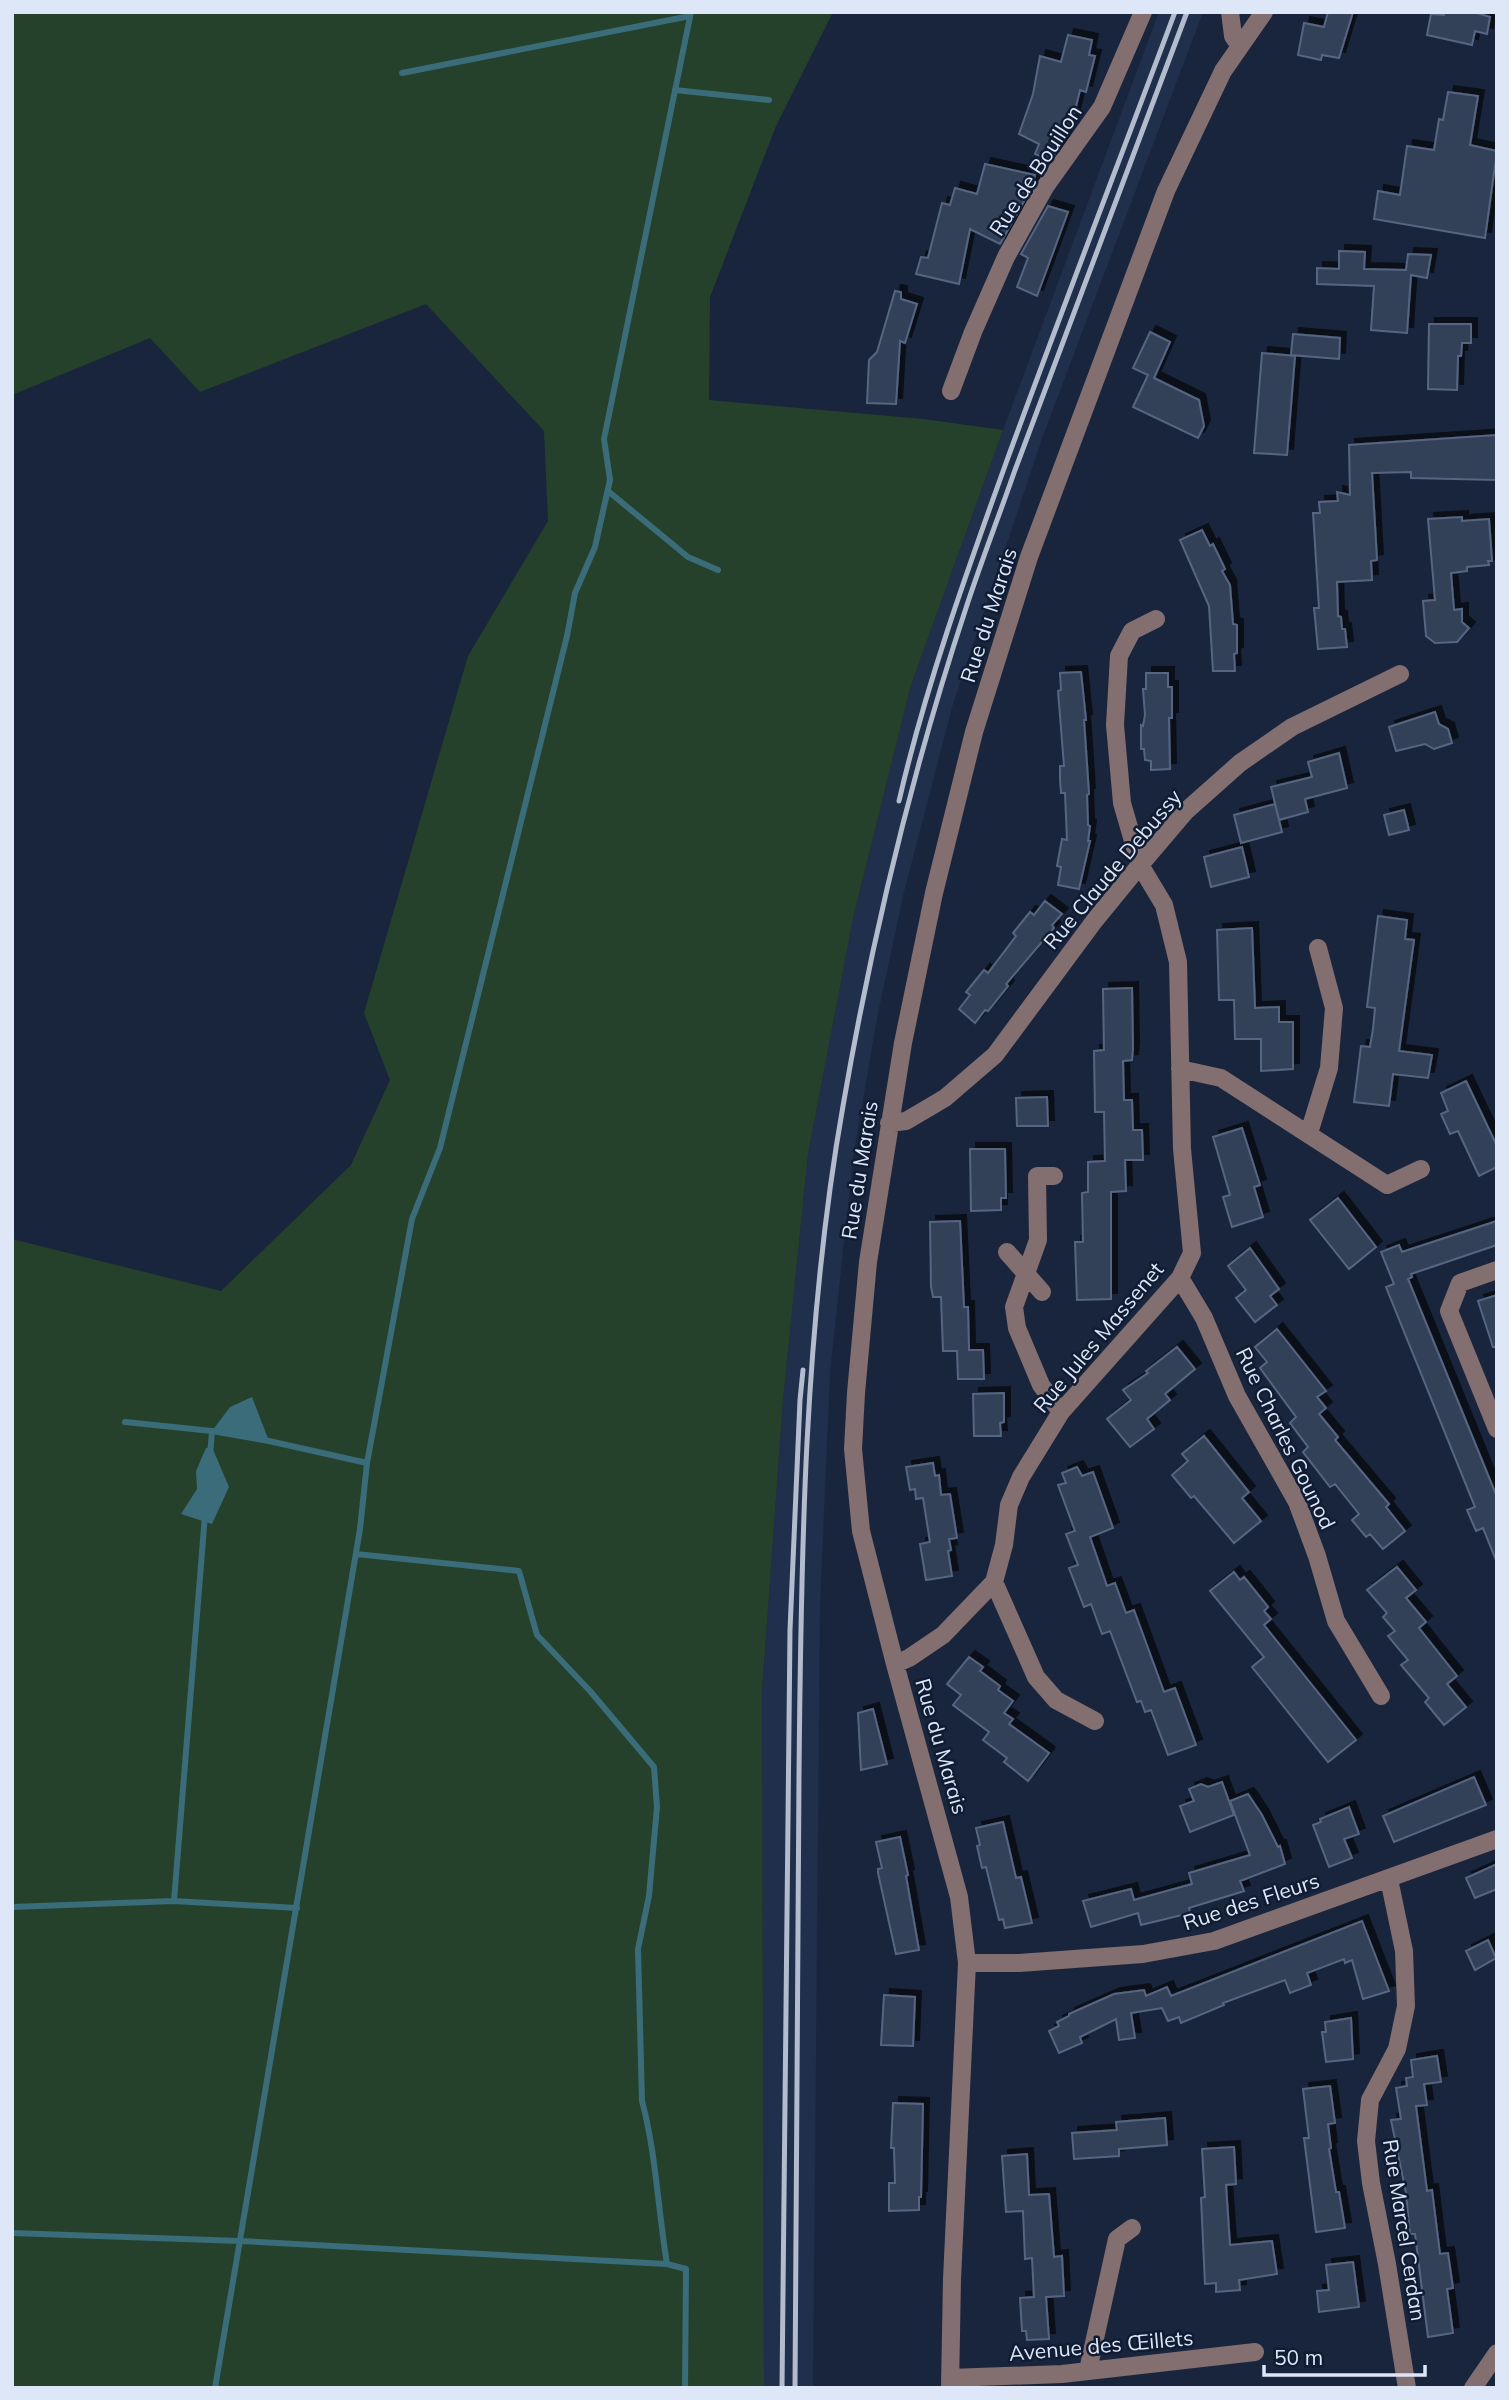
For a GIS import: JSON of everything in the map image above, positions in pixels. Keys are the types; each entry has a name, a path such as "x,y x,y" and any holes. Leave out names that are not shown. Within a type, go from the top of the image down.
{"street":[{"name":"Rue de Bouillon","path":"951,391 1006,257 1045,187 1102,107 1143,12"},
{"path":"1230,12 1233,36 1240,46"},
{"name":"Rue du Marais","path":"950,2383 952,2278 967,1963 959,1897 861,1531 853,1449 868,1262 889,1123 934,892 974,732 1029,558 1166,191 1223,71 1264,12"},
{"name":"Rue Jules Massenet","path":"895,1664 909,1658 943,1635 994,1582 1004,1545 1009,1505 1021,1477 1061,1412 1180,1278 1192,1253 1182,1149 1178,962 1164,905 1140,865 1122,803 1115,725 1119,656 1132,631 1156,619"},
{"name":"Rue Claude Debussy","path":"889,1123 906,1121 945,1098 995,1055 1095,920 1140,865 1186,811 1240,763 1292,727 1400,674"},
{"path":"1309,1133 1329,1068 1334,1008 1318,948"},
{"path":"1180,1069 1221,1078 1387,1185 1421,1170"},
{"path":"1055,1176 1037,1176 1038,1240 1014,1307 1017,1328 1041,1385 1061,1412"},
{"path":"1007,1252 1042,1292"},
{"path":"1497,1270 1460,1283 1449,1311 1497,1429"},
{"name":"Rue Charles Gounod","path":"1180,1278 1205,1318 1237,1396 1297,1502 1336,1620 1381,1696"},
{"path":"994,1582 1036,1677 1056,1700 1095,1721"},
{"name":"Rue des Fleurs","path":"967,1963 1019,1963 1143,1954 1213,1941 1497,1839"},
{"name":"Rue Marcel Cerdan","path":"1389,1879 1404,1951 1406,2006 1397,2049 1370,2100 1366,2141 1407,2388"},
{"path":"1088,2370 1117,2239 1132,2228"},
{"name":"Avenue des Œillets","path":"950,2383 1064,2381 1088,2370 1255,2352"},
{"path":"1473,2388 1497,2353"}],"shaded area":[{"path":"1159,12 1203,12 1043,436 953,704 904,892 877,1018 853,1158 830,1373 820,1606 813,2388 764,2388 762,1692 783,1400 808,1154 854,914 911,685"},
{"path":"252,1397 269,1441 212,1431 230,1407"},
{"path":"212,1447 229,1487 212,1524 181,1514 197,1489 196,1471 206,1448"}],"green space":[{"path":"12,12 833,12 776,126 710,297 709,400 923,419 1003,430 911,685 854,914 808,1154 783,1400 762,1692 764,2388 12,2388 12,1239 221,1291 351,1165 390,1080 364,1013 468,656 548,521 544,431 426,304 200,392 150,338 12,395"}],"building":[{"path":"1328,12 1353,12 1339,58 1322,55 1321,60 1298,55 1304,23 1324,27"},
{"path":"1445,12 1474,12 1490,17 1487,34 1475,31 1472,45 1427,35 1431,14 1444,15"},
{"path":"1068,35 1092,40 1089,55 1095,56 1086,92 1080,90 1072,123 1050,160 1035,154 1039,144 1019,134 1033,94 1040,56 1061,62"},
{"path":"1448,92 1478,96 1470,145 1497,151 1485,238 1374,219 1378,191 1400,195 1407,146 1434,150 1439,119 1443,120"},
{"path":"985,164 1035,175 1032,187 1000,244 970,229 959,284 916,274 921,257 928,258 942,203 950,205 955,188 977,194"},
{"path":"1048,206 1068,212 1037,296 1017,287 1028,258 1021,254"},
{"path":"1339,251 1365,252 1364,269 1406,270 1408,254 1431,255 1427,278 1411,275 1407,333 1371,330 1374,286 1317,284 1317,268 1339,269"},
{"path":"895,291 901,292 901,299 917,304 905,343 900,341 896,404 867,403 869,360 877,352"},
{"path":"1429,324 1471,324 1471,343 1462,343 1461,356 1458,356 1457,390 1428,389"},
{"path":"1150,332 1170,342 1154,378 1199,400 1204,426 1198,438 1133,407 1148,375 1133,368"},
{"path":"1293,334 1340,338 1339,359 1291,355"},
{"path":"1262,353 1295,356 1287,455 1254,453"},
{"path":"1497,435 1497,480 1411,478 1411,472 1372,473 1377,560 1371,561 1372,580 1337,582 1338,616 1341,617 1342,629 1345,629 1347,647 1318,649 1314,608 1319,608 1313,513 1320,513 1319,502 1338,501 1337,492 1350,495 1349,445"},
{"path":"1462,517 1462,521 1489,519 1492,561 1488,561 1489,565 1467,567 1467,571 1451,573 1454,610 1462,609 1462,622 1469,628 1457,642 1435,643 1426,636 1423,601 1435,600 1428,519"},
{"path":"1202,530 1210,546 1213,544 1230,585 1233,624 1237,625 1235,671 1213,671 1209,606 1180,540"},
{"path":"1081,672 1086,720 1090,841 1079,889 1058,885 1061,867 1057,866 1062,839 1067,840 1065,793 1061,793 1060,779 1060,766 1064,766 1058,691 1061,690 1060,673"},
{"path":"1146,673 1168,673 1168,687 1172,687 1172,718 1169,718 1170,769 1151,770 1151,761 1145,760 1144,749 1141,749"},
{"path":"1435,712 1439,724 1448,729 1452,743 1434,749 1425,744 1396,751 1389,727"},
{"path":"1339,753 1347,788 1305,799 1308,812 1279,820 1271,787 1312,777 1308,762"},
{"path":"1275,804 1282,832 1241,843 1234,815"},
{"path":"1404,810 1409,830 1389,835 1384,815"},
{"path":"1242,847 1249,877 1211,887 1204,857"},
{"path":"1045,901 1062,914 1052,925 1054,928 1006,984 1008,986 988,1011 985,1010 975,1023 959,1009 970,995 966,992 984,970 988,973 1016,936 1013,933 1030,912 1034,915"},
{"path":"1378,916 1407,920 1405,939 1414,940 1399,1051 1432,1055 1428,1078 1393,1074 1389,1106 1354,1102 1361,1046 1370,1047 1373,1029 1375,1008 1367,1007"},
{"path":"1252,928 1255,1008 1279,1007 1279,1022 1293,1022 1293,1069 1261,1071 1261,1039 1235,1039 1234,1000 1219,1000 1217,930"},
{"path":"1132,988 1133,1049 1132,1060 1123,1061 1124,1100 1132,1100 1133,1130 1142,1130 1143,1160 1125,1160 1126,1191 1111,1192 1111,1299 1077,1300 1075,1242 1083,1242 1082,1193 1088,1192 1088,1162 1105,1161 1104,1112 1095,1112 1094,1051 1104,1050 1103,989"},
{"path":"1466,1081 1497,1146 1497,1167 1479,1176 1458,1131 1450,1134 1441,1114 1448,1111 1441,1093"},
{"path":"1047,1097 1048,1126 1017,1126 1016,1098"},
{"path":"1242,1128 1260,1185 1254,1187 1263,1217 1232,1227 1223,1197 1230,1195 1213,1137"},
{"path":"970,1149 1005,1149 1006,1198 1001,1198 1001,1210 971,1211"},
{"path":"1338,1198 1376,1247 1349,1269 1310,1220"},
{"path":"960,1221 969,1350 983,1350 984,1379 958,1379 957,1351 943,1351 941,1297 933,1297 931,1287 930,1222"},
{"path":"1497,1221 1497,1245 1411,1274 1412,1277 1408,1279 1497,1497 1496,1560 1483,1528 1476,1531 1467,1510 1475,1507 1386,1287 1394,1284 1381,1252 1399,1245 1402,1252"},
{"path":"1250,1248 1279,1289 1270,1296 1277,1305 1255,1322 1236,1298 1246,1290 1228,1266"},
{"path":"1497,1295 1497,1347 1493,1347 1478,1301"},
{"path":"1277,1329 1326,1391 1317,1397 1326,1408 1319,1414 1338,1437 1335,1440 1389,1504 1386,1507 1405,1531 1383,1549 1370,1534 1366,1537 1352,1520 1359,1514 1335,1484 1330,1487 1303,1452 1308,1447 1290,1423 1296,1417 1260,1368 1267,1362 1255,1347"},
{"path":"1177,1347 1195,1369 1165,1394 1170,1400 1147,1419 1154,1429 1130,1447 1107,1419 1131,1400 1123,1390 1148,1373 1146,1371"},
{"path":"1004,1393 1001,1436 974,1436 973,1394"},
{"path":"1204,1436 1249,1492 1242,1498 1261,1521 1234,1543 1194,1496 1191,1498 1172,1475 1188,1461 1182,1454"},
{"path":"933,1463 935,1476 939,1475 941,1495 950,1494 957,1538 949,1539 952,1576 926,1580 920,1544 930,1542 923,1498 916,1499 915,1489 910,1490 906,1467"},
{"path":"1077,1467 1082,1476 1093,1472 1113,1528 1090,1537 1107,1586 1115,1583 1126,1613 1134,1610 1164,1692 1175,1688 1196,1745 1168,1755 1151,1710 1145,1712 1141,1701 1137,1702 1110,1631 1102,1634 1091,1604 1084,1607 1069,1568 1078,1565 1066,1534 1075,1531 1058,1485 1066,1483 1062,1473"},
{"path":"1397,1567 1416,1590 1406,1598 1426,1622 1419,1628 1457,1676 1447,1684 1466,1707 1444,1725 1425,1702 1429,1698 1401,1665 1408,1660 1388,1636 1395,1631 1383,1617 1387,1613 1367,1590"},
{"path":"1234,1572 1240,1580 1244,1577 1268,1607 1264,1611 1271,1619 1264,1625 1356,1740 1328,1762 1252,1667 1264,1657 1210,1591"},
{"path":"969,1657 983,1667 980,1671 1000,1686 998,1690 1013,1701 1004,1713 1013,1719 1009,1724 1049,1753 1028,1781 1004,1762 1007,1758 983,1740 989,1732 953,1705 961,1695 947,1684"},
{"path":"873,1709 887,1764 861,1770 858,1713"},
{"path":"1474,1777 1486,1805 1394,1842 1383,1816"},
{"path":"1222,1782 1234,1815 1190,1832 1180,1806 1194,1801 1189,1789 1201,1784 1208,1787"},
{"path":"1248,1794 1278,1847 1280,1846 1285,1864 1240,1881 1244,1891 1189,1908 1190,1913 1141,1925 1138,1913 1091,1927 1083,1901 1131,1889 1134,1900 1192,1884 1189,1873 1250,1855 1230,1801"},
{"path":"1349,1807 1359,1834 1344,1839 1352,1858 1329,1867 1313,1825 1321,1822 1320,1819"},
{"path":"1003,1822 1016,1878 1021,1877 1032,1923 1005,1928 1003,1919 999,1920 986,1867 982,1868 976,1828"},
{"path":"900,1837 919,1950 896,1954 878,1873 878,1869 882,1868 876,1842"},
{"path":"1497,1864 1497,1889 1475,1898 1466,1878"},
{"path":"1362,1921 1389,1991 1363,1999 1352,1960 1345,1963 1344,1959 1307,1973 1311,1985 1290,1993 1285,1980 1223,2003 1224,2005 1181,2023 1179,2017 1168,2021 1162,2008 1131,2013 1135,2038 1119,2040 1116,2019 1080,2037 1082,2043 1059,2053 1049,2031 1059,2026 1057,2022 1069,2014 1114,1994 1144,1990 1146,1996 1167,1987 1171,1996"},
{"path":"1488,1940 1496,1958 1475,1970 1466,1951"},
{"path":"884,1995 915,1997 913,2046 881,2045"},
{"path":"1351,2018 1353,2059 1326,2062 1322,2032 1326,2032 1325,2022"},
{"path":"1437,2056 1441,2082 1424,2084 1427,2105 1416,2106 1427,2191 1432,2190 1440,2254 1448,2253 1453,2288 1447,2289 1453,2333 1428,2337 1415,2234 1410,2234 1406,2193 1391,2120 1401,2119 1396,2088 1407,2086 1406,2078 1413,2077 1411,2060"},
{"path":"1330,2086 1335,2123 1328,2124 1329,2149 1345,2228 1316,2232 1304,2138 1309,2138 1303,2089"},
{"path":"893,2103 923,2104 919,2210 889,2211 889,2183 895,2183 894,2148 891,2148"},
{"path":"1165,2118 1167,2145 1119,2149 1119,2156 1074,2159 1072,2133 1117,2130 1116,2122"},
{"path":"1234,2147 1236,2184 1226,2185 1230,2245 1272,2241 1277,2274 1239,2280 1240,2290 1216,2292 1216,2283 1205,2284 1202,2149"},
{"path":"1027,2154 1029,2195 1049,2194 1054,2257 1062,2256 1064,2296 1046,2297 1049,2339 1027,2340 1026,2331 1022,2331 1020,2298 1034,2297 1032,2258 1025,2259 1023,2211 1006,2212 1002,2156"},
{"path":"1353,2262 1359,2307 1319,2312 1317,2291 1329,2290 1326,2265"}],"waterway":[{"path":"215,2388 360,1529 367,1463 412,1219 440,1148 567,636 575,593 595,547 610,480 604,439 691,12"},
{"path":"402,73 690,16"},
{"path":"675,90 769,100"},
{"path":"608,491 688,557 718,570"},
{"path":"125,1422 212,1431 367,1463"},
{"path":"210,1456 212,1431"},
{"path":"174,1901 205,1515"},
{"path":"356,1554 519,1571 537,1635 590,1691 654,1767 657,1807 649,1896 638,1949 642,2101 654,2161 667,2264 686,2269 685,2388"},
{"path":"12,1907 174,1901 297,1908"},
{"path":"12,2233 240,2241 667,2264"}],"railway":[{"path":"899,801 934,672 976,546 1175,12"},
{"path":"795,2388 801,1609 807,1440 820,1272 843,1106 880,918 946,669 1015,470 1187,12"},
{"path":"782,2388 790,1630 803,1370"}]}
